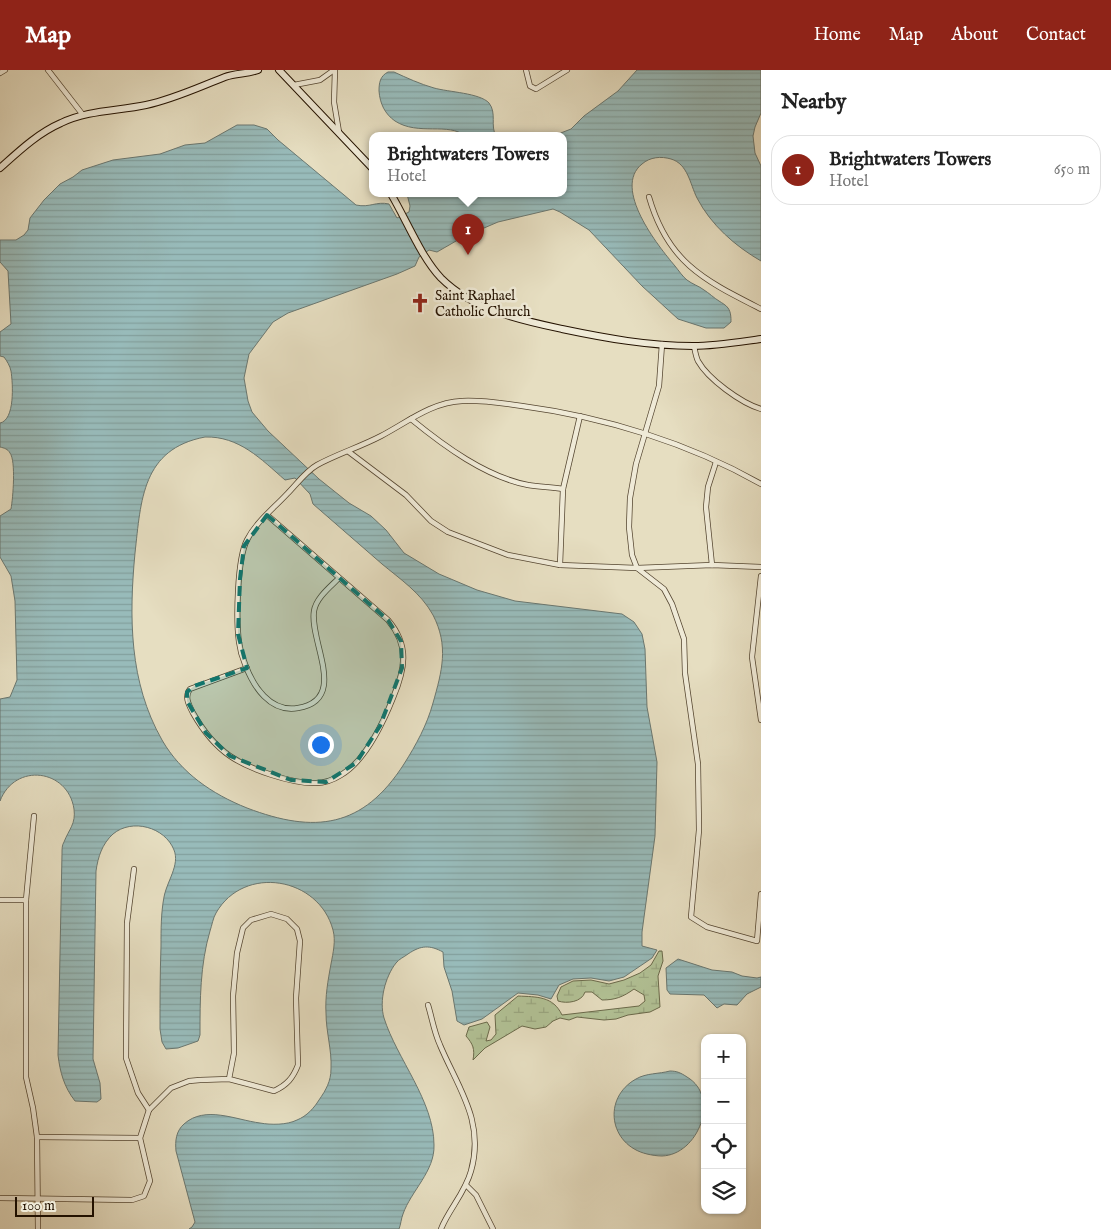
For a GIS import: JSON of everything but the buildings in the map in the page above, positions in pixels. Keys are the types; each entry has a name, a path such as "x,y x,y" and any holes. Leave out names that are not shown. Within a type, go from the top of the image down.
{"street":[{"path":"0,73 5,70"},
{"path":"48,70 83,115"},
{"path":"0,168 45,132 63,122 83,115 162,101 196,90 224,78 258,70"},
{"path":"279,70 369,164"},
{"path":"294,85 320,80 334,70"},
{"path":"334,70 334,97 339,132"},
{"path":"526,70 530,86 536,89 567,70"},
{"path":"393,197 425,256 442,278 459,292 512,318 609,339 662,344 694,346 734,343 761,338"},
{"path":"649,197 661,229 672,247 686,264 717,287 761,309"},
{"path":"662,344 659,386 636,464 630,498 629,527 632,555 637,568 664,588 672,604 684,639 685,673 698,764 699,830 691,917 707,927 757,941 761,894"},
{"path":"694,346 698,361 713,378 733,394 761,409"},
{"path":"339,578 318,602 314,613 314,625 325,675 322,691 318,698 306,706 294,709 281,707 260,692 241,654 238,634 241,560 247,540 256,526 315,466 348,452 430,409 458,401 487,401 548,409 646,434 691,450 739,471 761,484"},
{"path":"560,565 563,488 580,416"},
{"path":"411,419 438,442 503,478 528,485 563,488"},
{"path":"348,452 406,495 431,522 448,532 508,555 560,565 637,568 712,565 761,566"},
{"path":"712,565 706,508 708,487 716,462"},
{"path":"247,668 194,686 187,692 187,701 190,708 206,733 230,756 242,763 291,780 326,782 342,775 362,754 389,708 402,668 404,649 398,634 388,620 267,515"},
{"path":"761,576 752,657 761,720"},
{"path":"34,816 26,900 26,1077 37,1137 38,1229"},
{"path":"134,869 127,923 126,1058 138,1093 149,1110"},
{"path":"0,900 26,900"},
{"path":"0,1198 132,1200 144,1196 150,1181 140,1138 149,1110 171,1088 189,1081 229,1079 274,1091 284,1086 295,1074 298,1065 296,998 300,940 297,929 287,919 277,915 271,914 252,920 243,928 237,953 233,996 234,1053 229,1079"},
{"path":"428,1005 434,1031 465,1098 476,1142 474,1159 466,1185 441,1229"},
{"path":"37,1137 140,1138"},
{"path":"466,1185 476,1195 493,1229"}],"highlighted area":[{"path":"267,515 388,620 401,641 402,668 380,726 356,763 326,782 291,780 230,756 206,733 187,701 187,692 194,686 247,668 238,634 240,579 244,546"}],"green space":[{"path":"659,951 662,951 663,961 658,976 660,1007 650,1012 616,1019 604,1020 577,1017 569,1020 560,1018 546,1027 535,1029 522,1026 485,1048 473,1060 473,1047 466,1036 469,1027 487,1022 490,1027 486,1041 491,1040 496,1034 495,1015 518,996 538,997 549,1001 554,1004 562,1015 639,1006 645,1001 644,995 634,989 619,998 607,1000 602,1000 592,992 585,992 578,1000 570,1002 558,1001 557,996 561,987 573,981 591,980 609,984 640,973 651,965"}],"water":[{"path":"637,70 761,70 761,113 753,136 755,153 761,166 761,261 733,242 709,217 697,198 688,175 677,162 660,157 645,162 634,174 632,187 641,217 667,257 686,279 728,308 731,322 724,328 706,328 678,319 642,286 589,230 553,209 498,222 463,237 437,252 429,250 419,257 415,266 397,274 288,313 273,322 249,354 244,378 252,412 268,431 319,479 349,503 371,516 386,530 404,553 439,574 477,590 515,601 622,614 634,622 642,634 645,649 647,707 657,762 655,836 642,932 642,946 657,950 652,958 624,977 609,981 591,978 573,979 559,985 551,999 538,995 518,993 482,1019 464,1025 457,1021 452,991 444,967 443,952 426,947 413,951 400,959 392,969 384,989 382,1004 384,1018 390,1033 422,1096 428,1112 434,1145 431,1164 407,1205 399,1229 189,1229 195,1222 176,1151 176,1140 181,1127 192,1118 201,1115 221,1115 264,1124 293,1122 310,1112 326,1089 331,1073 331,1062 326,1020 326,1001 334,947 334,934 325,912 313,898 297,888 280,883 262,883 244,888 228,897 215,915 204,957 201,983 200,1035 198,1041 178,1048 166,1049 162,1042 160,1029 161,921 164,897 174,867 174,850 170,842 163,836 147,827 138,826 121,829 113,834 103,846 96,871 93,1059 100,1083 101,1099 97,1102 75,1101 71,1096 63,1079 58,1055 62,849 73,823 74,809 70,796 62,785 40,775 28,776 17,780 7,789 0,801 0,699 10,697 17,680 15,601 11,576 0,557 0,516 11,509 14,480 12,457 8,451 0,447 0,423 5,420 11,409 12,377 10,367 4,357 0,356 0,332 11,324 8,271 0,262 0,240 16,240 24,235 28,230 30,218 44,200 60,184 82,170 113,160 160,154 185,145 205,143 237,125 254,125 267,129 356,205 389,204 397,218 409,212 408,197 567,197 567,132 563,132 571,129 584,116 618,91","holes":["205,437 228,440 249,450 285,480 295,478 310,494 313,504 416,593 428,607 438,626 442,648 441,669 431,711 417,742 404,764 372,802 354,813 336,820 316,822 294,821 272,816 247,808 210,789 178,763 170,752 151,718 143,695 137,672 132,625 135,553 143,496 157,465 168,453 184,443"]},
{"path":"388,72 394,72 434,88 471,95 485,100 493,111 494,132 458,132 442,129 413,128 395,121 386,112 382,104 379,88 383,76"},
{"path":"678,959 712,970 732,972 742,976 761,977 761,987 747,994 737,1005 724,1004 717,1008 704,995 670,994 667,990 666,968"},
{"path":"670,1071 683,1074 697,1086 701,1096 701,1124 695,1136 686,1146 675,1153 662,1156 647,1154 634,1149 624,1141 614,1120 618,1097 625,1087 636,1079"}],"place":[{"name":"Brightwaters Towers","path":"468,255"},
{"name":"Saint Raphael Catholic Church","path":"420,303"}]}
